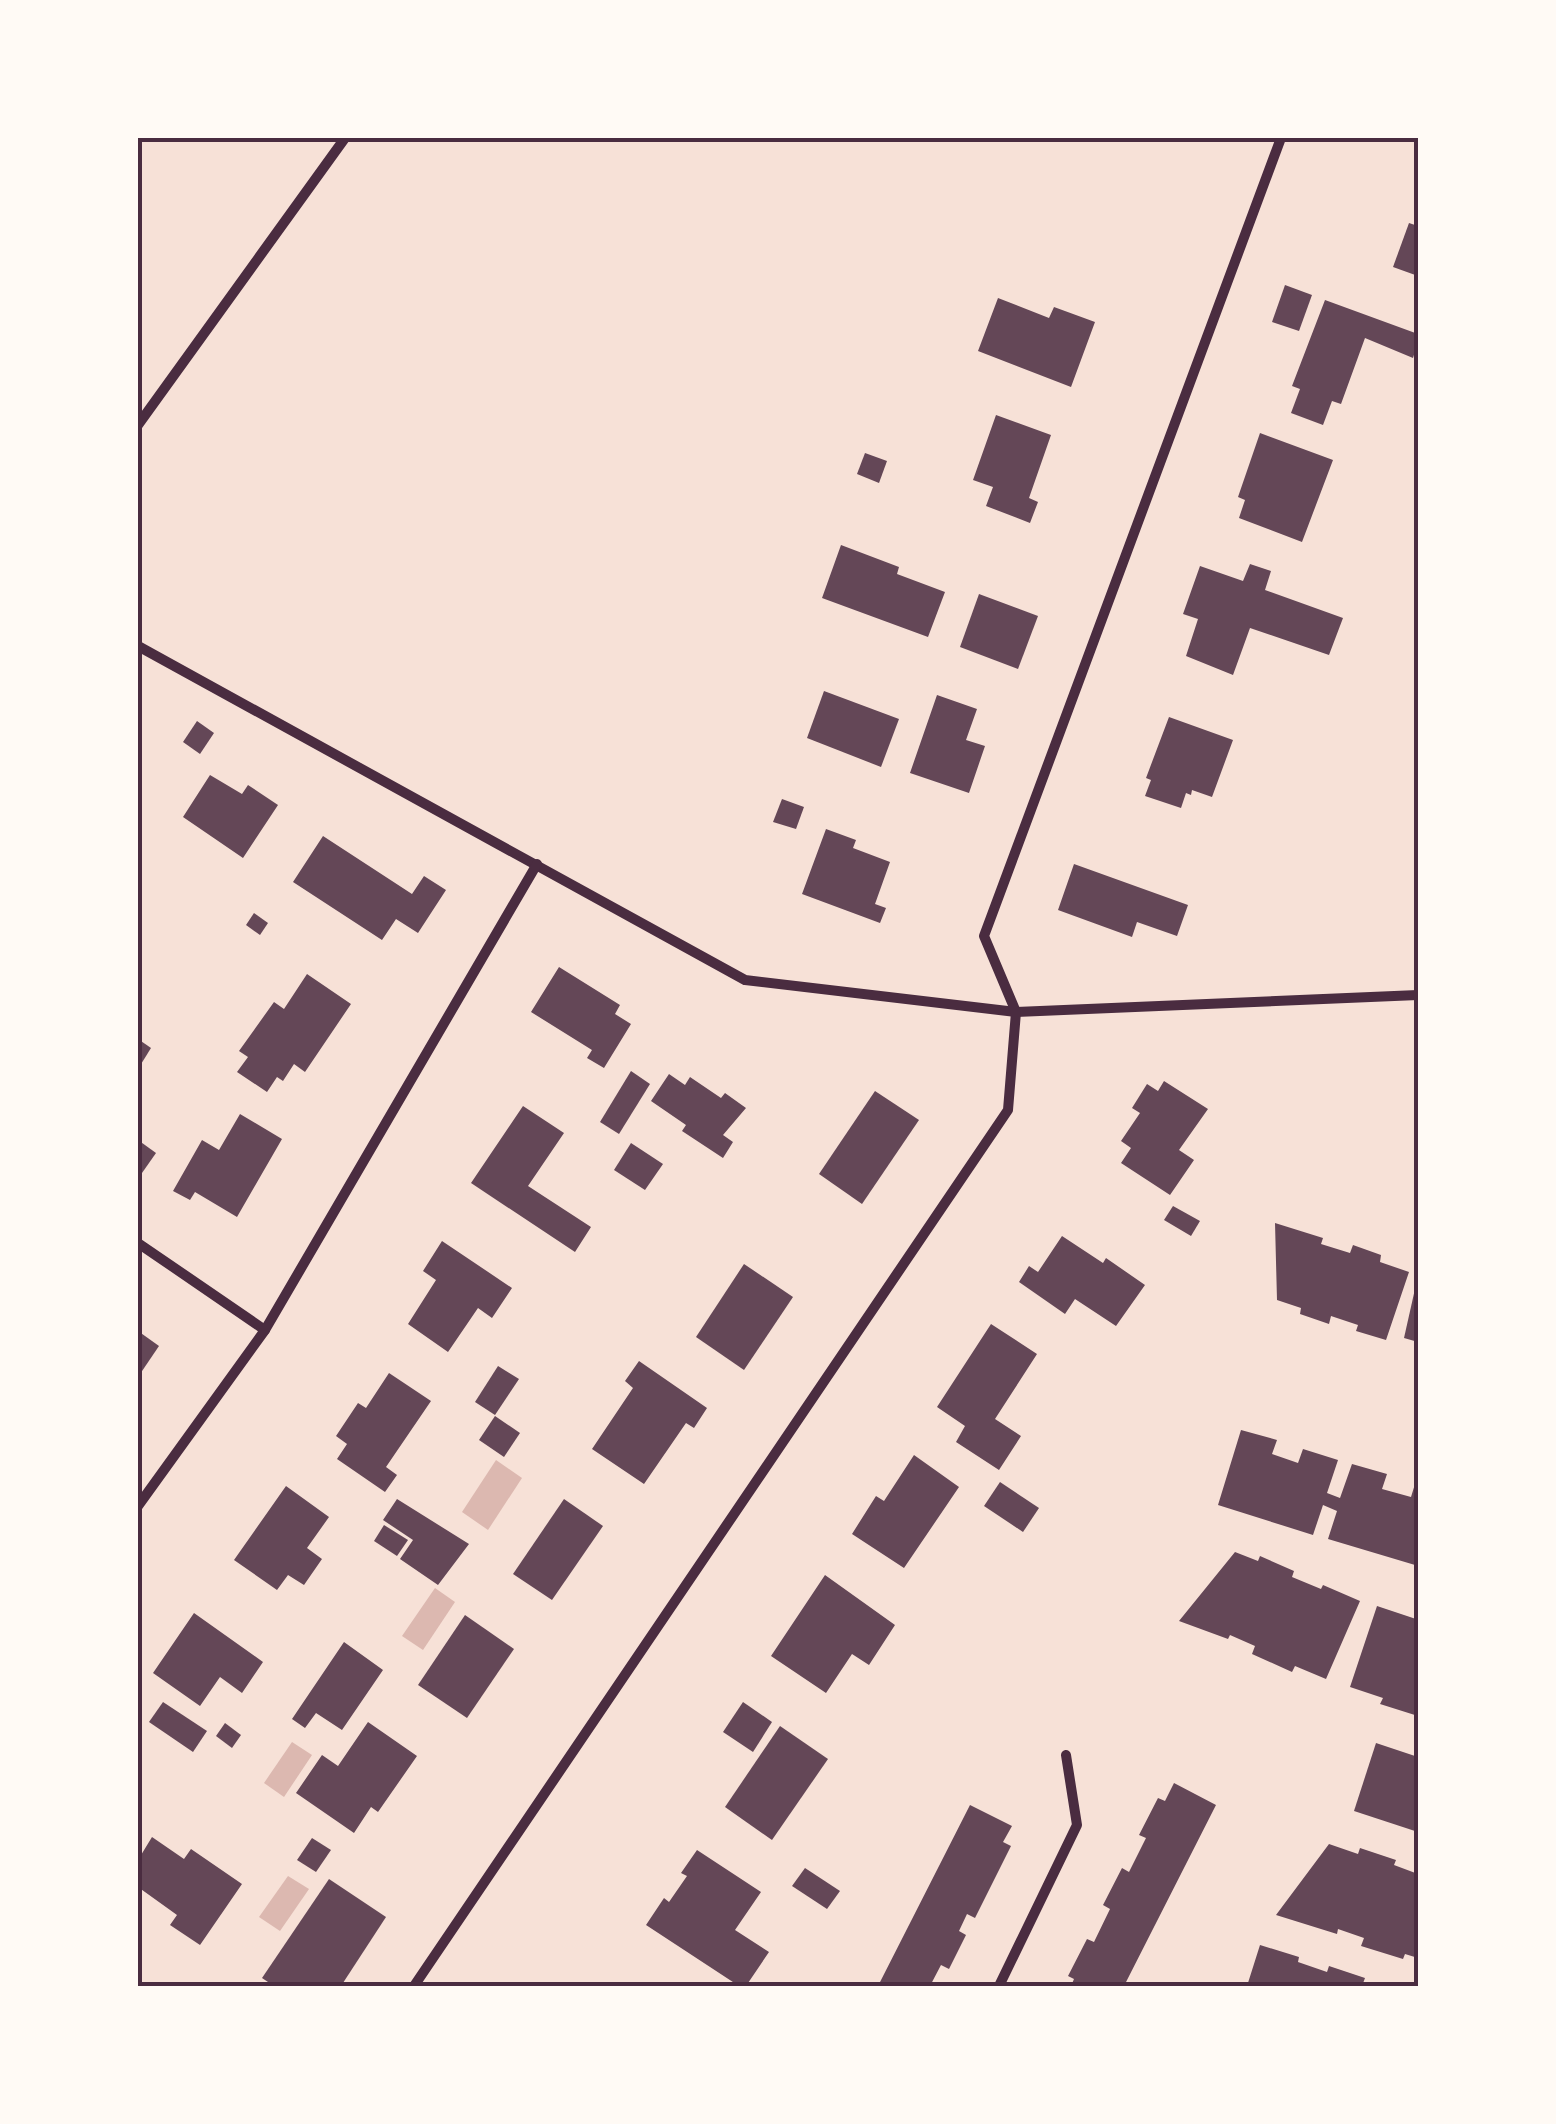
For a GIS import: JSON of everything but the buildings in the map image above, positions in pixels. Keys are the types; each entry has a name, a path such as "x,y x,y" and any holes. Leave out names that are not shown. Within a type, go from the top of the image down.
{"street":[{"path":"138,425 345,138"},
{"path":"414,1986 1008,1110 1016,1012 984,936 1282,138"},
{"path":"138,646 745,980 1016,1012 1418,995"},
{"path":"138,1506 265,1330 538,864"},
{"path":"138,1242 265,1330"},
{"path":"999,1986 1077,1825 1066,1754"}],"shaded area":[{"path":"496,1460 522,1478 488,1530 462,1512"},
{"path":"435,1588 455,1602 423,1650 402,1636"},
{"path":"292,1742 312,1755 284,1797 264,1783"},
{"path":"288,1876 309,1889 280,1931 259,1917"}]}
